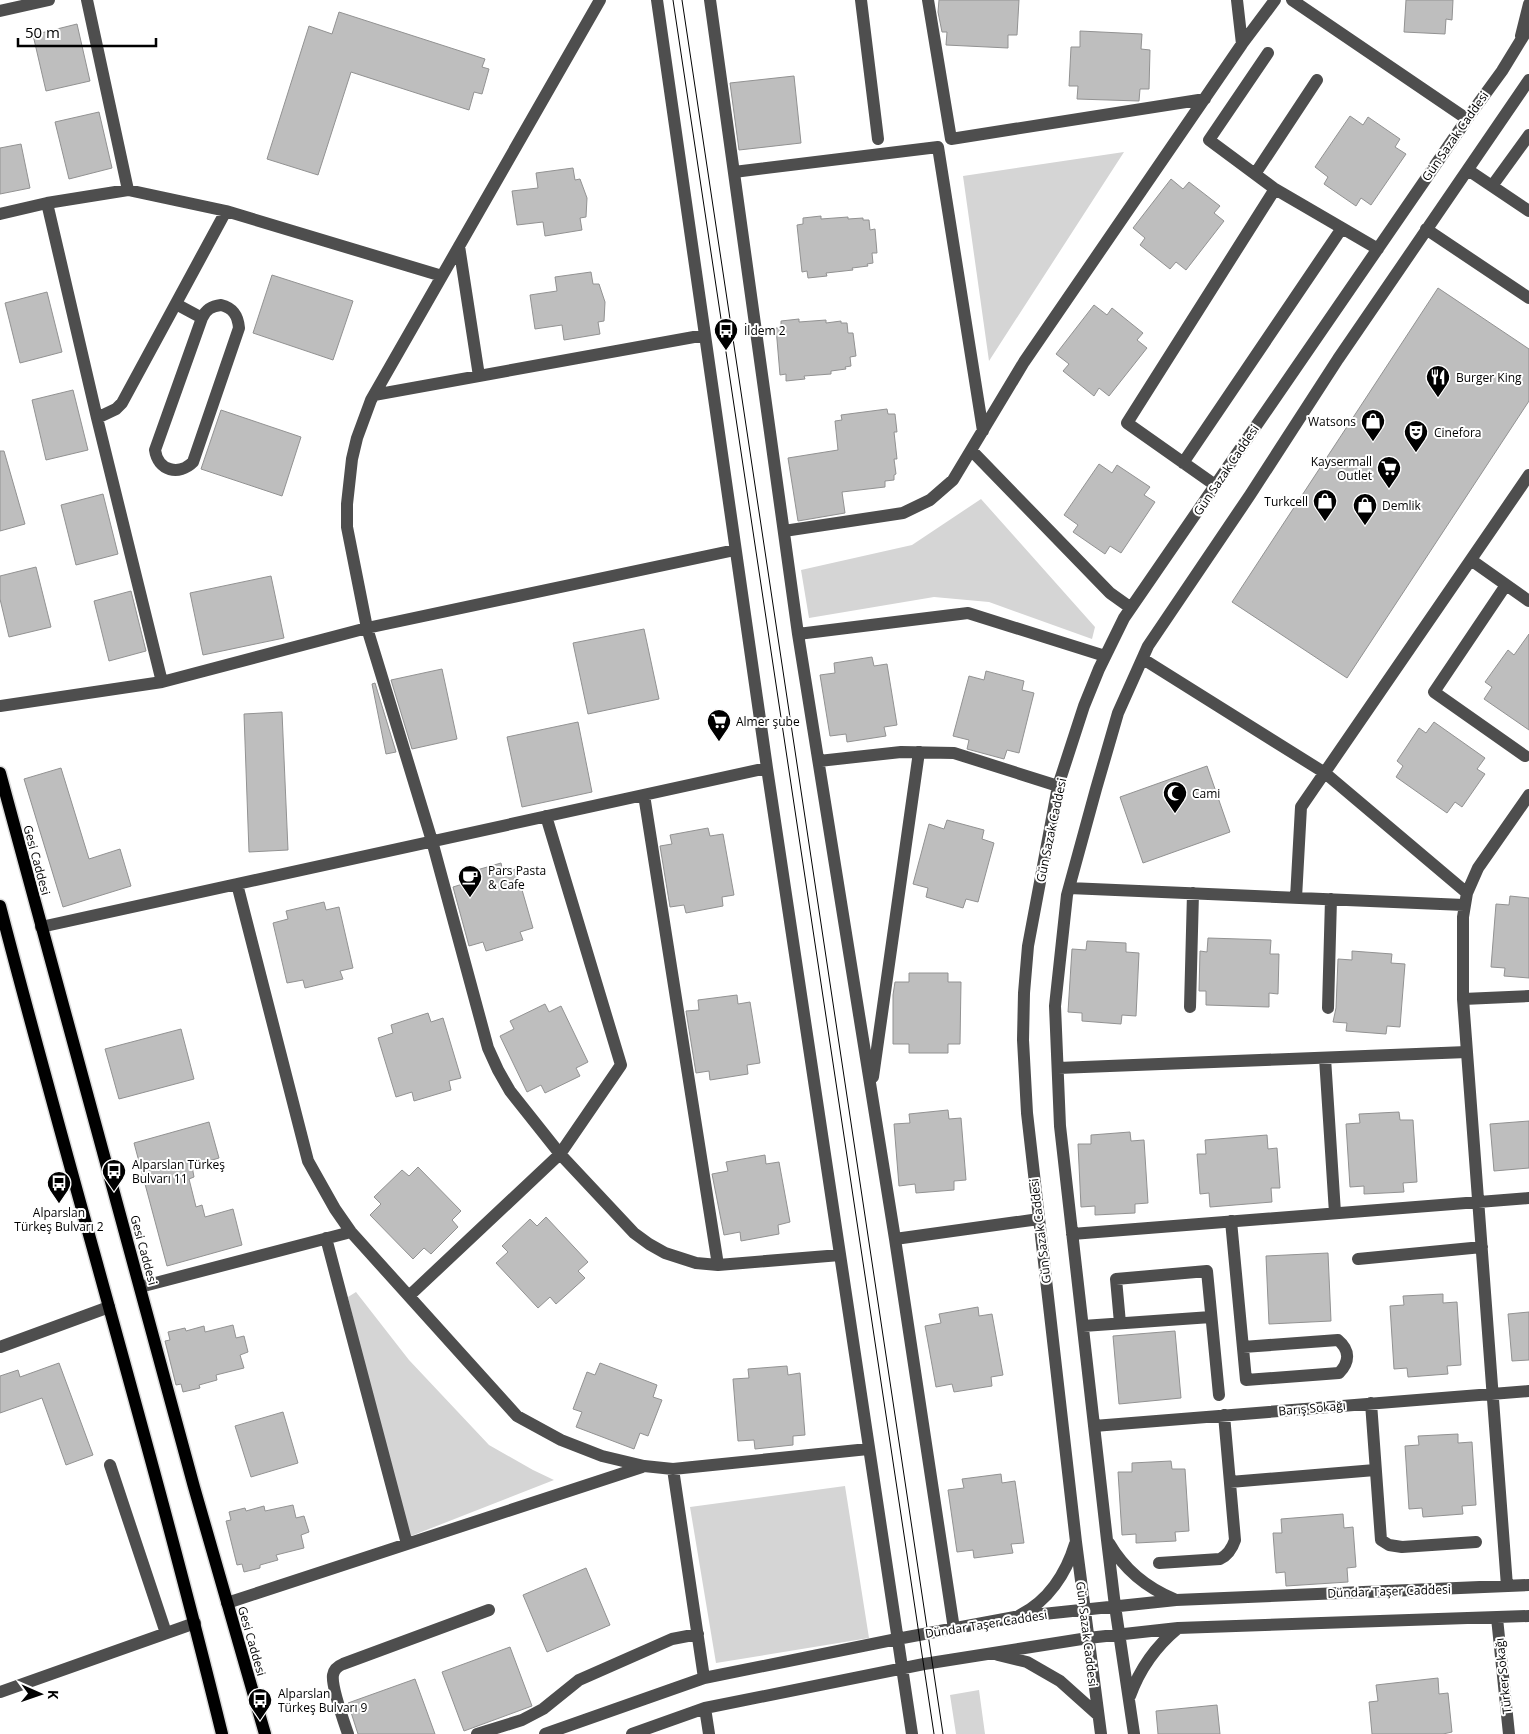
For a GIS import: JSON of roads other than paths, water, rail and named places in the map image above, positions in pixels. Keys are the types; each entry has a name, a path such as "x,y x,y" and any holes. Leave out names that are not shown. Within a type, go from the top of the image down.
{"main road":[{"name":"Gesi Caddesi","path":"0,773 264,1734"},
{"path":"0,906 194,1623 222,1734"}],"street":[{"path":"0,11 49,0"},
{"path":"87,0 128,190"},
{"path":"600,0 374,395 363,418 352,459 347,504 347,527 367,628 432,841 488,1048 510,1091 560,1154 621,1221 649,1244 664,1253 696,1263 718,1265 840,1255"},
{"path":"657,0 766,768 912,1734"},
{"path":"710,0 798,634 895,1238 954,1629"},
{"path":"861,0 878,139"},
{"path":"928,0 951,139"},
{"path":"1237,0 1242,44"},
{"path":"784,531 889,516 916,508 936,496 953,480 1024,362 1242,44 1276,0"},
{"path":"1292,0 1467,119"},
{"path":"1517,48 1529,4"},
{"name":"Gün Sazak Caddesi","path":"1101,1734 1076,1542 1024,1077 1024,993 1028,946 1058,786 1084,706 1105,656 1131,608 1529,28"},
{"path":"1268,53 1209,140 1275,189 1378,248"},
{"path":"1255,174 1318,80"},
{"path":"1134,1734 1115,1606 1060,1126 1055,1006 1069,888 1118,713 1148,646 1250,495 1338,359 1529,80"},
{"path":"734,172 938,147 951,139 1205,99"},
{"path":"1492,186 1527,142"},
{"path":"938,147 982,431"},
{"path":"1468,170 1529,211"},
{"path":"1215,485 1127,423 1275,189"},
{"path":"0,214 47,203 128,190 226,211 442,276"},
{"path":"47,203 97,418 162,682"},
{"path":"97,418 116,409 122,403 226,211"},
{"path":"1184,463 1342,228"},
{"path":"1426,229 1529,298"},
{"path":"459,246 479,376"},
{"path":"176,304 202,318"},
{"path":"221,305 227,306 236,315 238,328 193,462 184,469 172,470 160,464 156,458 155,450 202,318 204,312 209,308 221,305"},
{"path":"374,395 704,335"},
{"path":"972,450 1110,593 1131,608"},
{"path":"1296,898 1301,807 1529,475"},
{"path":"0,706 162,682 367,628 735,550"},
{"path":"1471,560 1529,601"},
{"path":"1506,585 1434,692 1525,756"},
{"path":"798,634 968,613 1105,656"},
{"path":"1143,659 1325,773 1466,899"},
{"path":"818,761 901,752 954,753 1058,786"},
{"path":"871,1089 919,752"},
{"path":"41,927 766,768"},
{"path":"644,795 718,1265"},
{"path":"1507,1586 1463,999 1463,917 1466,899 1478,868 1529,795"},
{"path":"409,1296 560,1154 621,1065 546,816"},
{"path":"237,884 308,1162 335,1209 351,1232 517,1416 561,1440 588,1451 644,1466 673,1469 868,1449"},
{"path":"1069,888 1331,899 1466,899"},
{"path":"1190,1007 1193,893"},
{"path":"1328,1008 1331,899"},
{"path":"1463,999 1529,996"},
{"path":"1058,1068 1467,1052"},
{"path":"1325,1058 1335,1213"},
{"path":"1072,1234 1529,1198"},
{"path":"895,1238 1039,1219"},
{"path":"1231,1222 1246,1380 1339,1373 1347,1362 1346,1349 1338,1340 1243,1347"},
{"path":"140,1287 351,1232"},
{"path":"326,1238 407,1544"},
{"path":"1358,1259 1482,1247"},
{"path":"1120,1323 1116,1279 1207,1271 1219,1395"},
{"path":"0,1347 109,1307"},
{"path":"1083,1326 1211,1317"},
{"name":"Barış Sokağı","path":"1094,1426 1529,1391"},
{"path":"1371,1404 1381,1540 1389,1545 1402,1547 1476,1542"},
{"path":"1159,1563 1220,1559 1230,1552 1235,1540 1224,1415"},
{"path":"110,1465 166,1633"},
{"path":"227,1603 644,1466"},
{"path":"673,1469 704,1678"},
{"path":"1230,1482 1375,1470"},
{"path":"1107,1540 1115,1554 1138,1578 1176,1600"},
{"path":"1015,1617 1036,1605 1053,1587 1067,1566 1076,1542"},
{"name":"Dündar Taşer Caddesi","path":"545,1734 704,1678 1015,1617 1176,1600 1529,1585"},
{"path":"348,1734 332,1677 336,1668 489,1610"},
{"path":"632,1734 705,1708 902,1668 1088,1638 1178,1628 1529,1616"},
{"name":"Türker Sokağı","path":"1497,1618 1509,1734"},
{"path":"0,1692 194,1623"},
{"path":"1129,1698 1137,1677 1149,1658 1157,1647 1178,1628"},
{"path":"477,1734 522,1720 580,1680 672,1640 698,1634"},
{"path":"993,1654 1027,1662 1060,1681 1098,1714"},
{"path":"705,1708 709,1734"}],"tram line":[{"path":"673,0 934,1734"},
{"path":"682,0 943,1734"}],"place":[{"name":"İldem 2","path":"726,351"},
{"name":"Burger King","path":"1438,398"},
{"name":"Watsons","path":"1373,442"},
{"name":"Cinefora","path":"1416,453"},
{"name":"Kaysermall Outlet","path":"1389,489"},
{"name":"Turkcell","path":"1325,522"},
{"name":"Demlik","path":"1365,526"},
{"name":"Almer şube","path":"719,742"},
{"name":"Cami","path":"1175,814"},
{"name":"Pars Pasta & Cafe","path":"470,898"},
{"name":"Alparslan Türkeş Bulvarı 11","path":"114,1192"},
{"name":"Alparslan Türkeş Bulvarı 2","path":"59,1204"},
{"name":"Alparslan Türkeş Bulvarı 9","path":"260,1721"}]}
